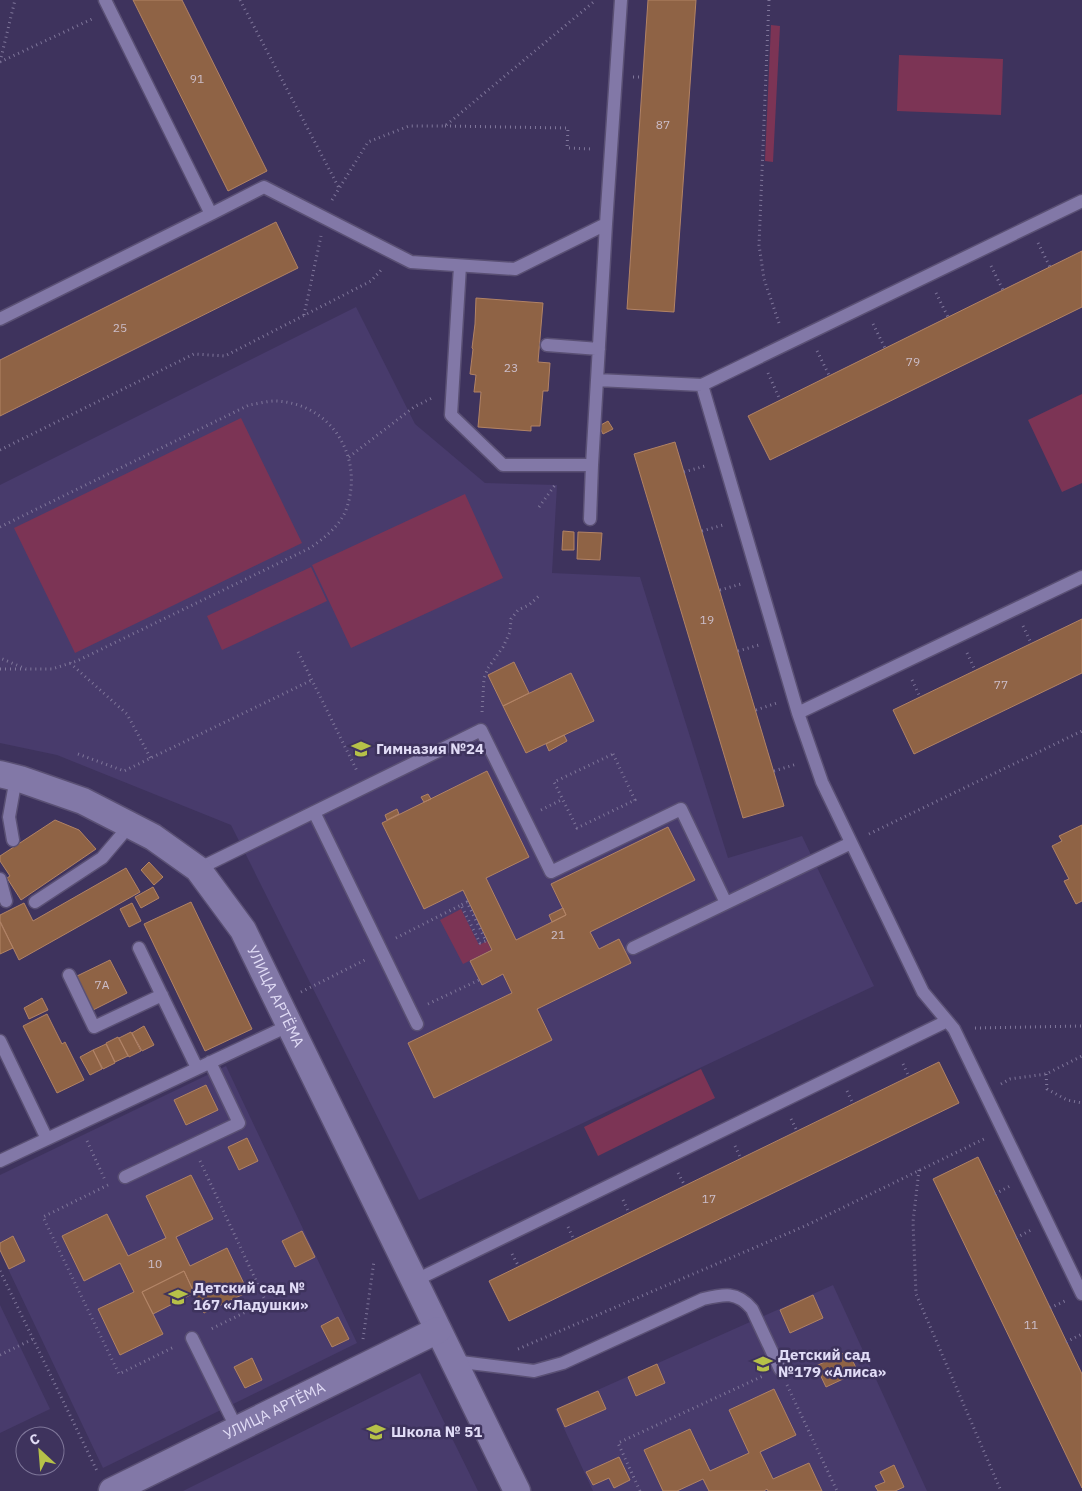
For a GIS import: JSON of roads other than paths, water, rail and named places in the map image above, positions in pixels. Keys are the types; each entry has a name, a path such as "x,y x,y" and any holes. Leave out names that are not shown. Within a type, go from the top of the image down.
{"street":[{"name":"УЛИЦА АРТЁМА","path":"8,776 83,801 153,837 198,869 243,930 517,1491"},
{"name":"УЛИЦА АРТЁМА","path":"119,1484 237,1429 438,1330"}],"lane":[{"path":"590,519 606,224 621,0"},
{"path":"108,5 211,214"},
{"path":"0,319 264,188 411,262 515,268 606,224"},
{"path":"597,380 702,385 1082,201"},
{"path":"460,266 451,415 503,465 592,466"},
{"path":"547,344 599,349"},
{"path":"702,385 798,712 822,782 923,992 951,1025 1003,1130 1077,1295"},
{"path":"798,712 1082,577"},
{"path":"198,869 481,730 551,872 680,809 726,903"},
{"path":"8,776 9,817 13,840"},
{"path":"314,812 415,1018"},
{"path":"35,902 102,858 130,825"},
{"path":"633,948 851,842"},
{"path":"0,879 6,901"},
{"path":"139,948 197,1068"},
{"path":"69,974 94,1028 162,994"},
{"path":"0,1161 290,1025"},
{"path":"414,1281 951,1025"},
{"path":"0,1040 47,1139"},
{"path":"125,1177 239,1122 210,1062"},
{"path":"453,1361 534,1371 563,1363 703,1298 720,1295 736,1296 746,1301 752,1309 780,1369"},
{"path":"192,1338 237,1429"}],"place":[{"name":"Гимназия №24","path":"361,749"},
{"name":"Детский сад № 167 «Ладушки»","path":"178,1297"},
{"name":"Детский сад №179 «Алиса»","path":"763,1364"},
{"name":"Школа № 51","path":"376,1432"}]}
